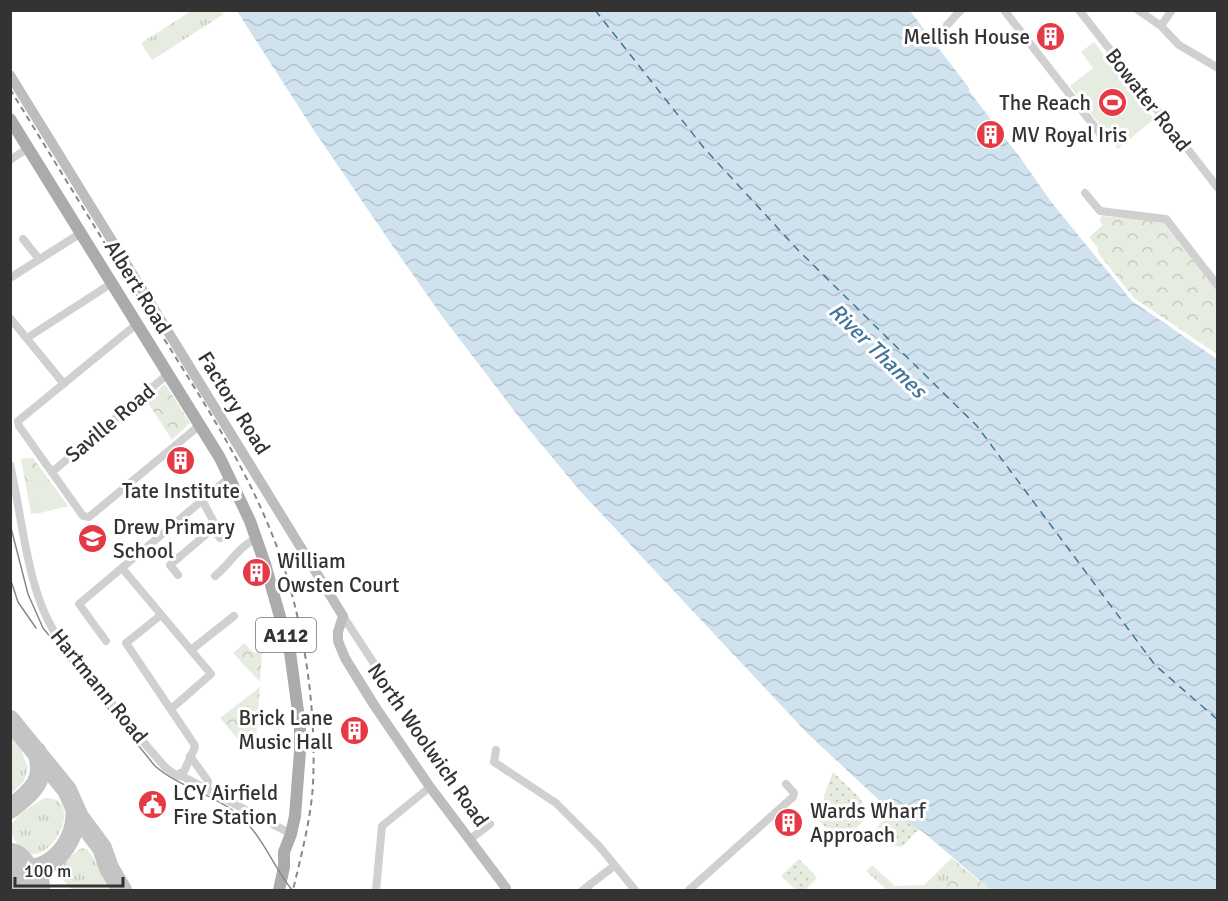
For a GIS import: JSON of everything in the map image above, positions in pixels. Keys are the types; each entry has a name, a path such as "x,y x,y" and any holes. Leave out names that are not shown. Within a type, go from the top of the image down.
{"main road":[{"name":"Albert Road","path":"10,119 138,323 230,477"},
{"name":"A112","path":"230,477 256,538 284,627 296,692 300,751 298,788 291,834 284,852 284,867 279,891"}],"street":[{"path":"947,25 961,10"},
{"path":"1004,10 1105,140"},
{"name":"Bowater Road","path":"1079,10 1218,188"},
{"path":"1138,10 1161,26 1179,45 1218,68"},
{"path":"1161,26 1172,10"},
{"name":"Factory Road","path":"10,75 343,616 390,688"},
{"path":"10,159 28,148"},
{"path":"1085,193 1100,212 1164,218 1218,286"},
{"path":"10,278 81,233"},
{"path":"23,239 39,259"},
{"path":"27,338 112,283"},
{"path":"10,318 64,384"},
{"path":"138,323 18,421 19,426 83,516 89,517 200,425"},
{"name":"Saville Road","path":"52,472 168,374"},
{"name":"Hartmann Road","path":"10,465 36,590 46,616 60,640 145,744 172,773 182,776 291,834"},
{"path":"106,641 79,604 230,477"},
{"path":"178,575 170,565 216,526 202,500"},
{"path":"213,529 220,538"},
{"path":"215,576 256,538"},
{"path":"122,568 211,674 171,709"},
{"path":"161,615 126,643 194,744 195,747 182,776"},
{"path":"191,650 234,616"},
{"name":"North Woolwich Road","path":"343,616 338,632 340,649 374,705 430,787 506,891"},
{"path":"496,750 494,762 556,803 599,846 635,891"},
{"path":"190,756 208,781 207,789"},
{"path":"186,766 197,767"},
{"path":"689,891 793,797 794,793 786,784"},
{"path":"376,891 382,826 430,787"},
{"path":"469,840 490,824"},
{"path":"583,891 614,866"}],"green space":[{"path":"193,10 220,11 224,14 152,60 141,43"},
{"name":"The Reach","path":"1094,42 1154,119 1118,149 1070,86 1093,68 1081,52"},
{"path":"1101,216 1162,221 1217,291 1217,354 1134,298 1098,253 1098,248 1089,237 1103,225 1100,221"},
{"path":"165,384 190,423 172,440 146,400"},
{"path":"33,458 68,506 31,514 21,459"},
{"path":"49,481 68,506 36,514 29,485"},
{"path":"244,643 253,652 262,653 260,682 233,653"},
{"path":"260,687 255,752 247,742 243,745 220,718"},
{"path":"243,706 256,707 254,735 241,734"},
{"path":"10,733 18,742 28,768 24,781 11,794"},
{"path":"833,772 860,798 868,816 842,843 807,809 824,804 824,796"},
{"path":"44,798 57,801 64,809 64,821 51,845 41,852 31,854 14,840 11,824 24,811"},
{"path":"888,808 919,829 902,847 888,844 874,830 887,817"},
{"path":"81,848 87,849 113,890 72,890 54,870"},
{"path":"952,858 962,867 941,890 887,890 866,871 872,865 895,886 924,885"},
{"path":"799,859 817,878 805,890 796,890 781,876"},
{"path":"962,867 991,890 941,890"}],"water":[{"name":"River Thames","path":"237,11 910,11 1052,203 1132,301 1217,359 1217,890 991,890 923,832 893,813 808,734 580,491 522,421 442,316 392,245 313,129"}],"ferry route":[{"path":"595,10 704,148 798,250 977,426 1155,665 1218,720"}],"taxiway":[{"path":"10,720 67,790 79,817 102,848 109,868 122,890"},
{"path":"10,809 30,791 38,779 40,762 37,752"},
{"path":"10,864 23,868 36,868 58,856 72,833 75,808"}],"runway":[{"path":"10,867 26,886"}],"tram line":[{"path":"10,524 28,594 43,628 155,766 174,779 225,805 244,820 260,839 292,890"},
{"path":"10,578 18,602 36,628"}],"railway":[{"path":"10,89 214,419 255,496 279,552 298,617 304,650 314,751 310,811 293,890"}],"place":[{"name":"Mellish House","path":"1051,37"},
{"name":"The Reach","path":"1112,103"},
{"name":"MV Royal Iris","path":"990,135"},
{"name":"Tate Institute","path":"181,460"},
{"name":"Drew Primary School","path":"92,539"},
{"name":"William Owsten Court","path":"256,573"},
{"name":"Brick Lane Music Hall","path":"354,730"},
{"name":"LCY Airfield Fire Station","path":"152,805"},
{"name":"Wards Wharf Approach","path":"789,823"}]}
